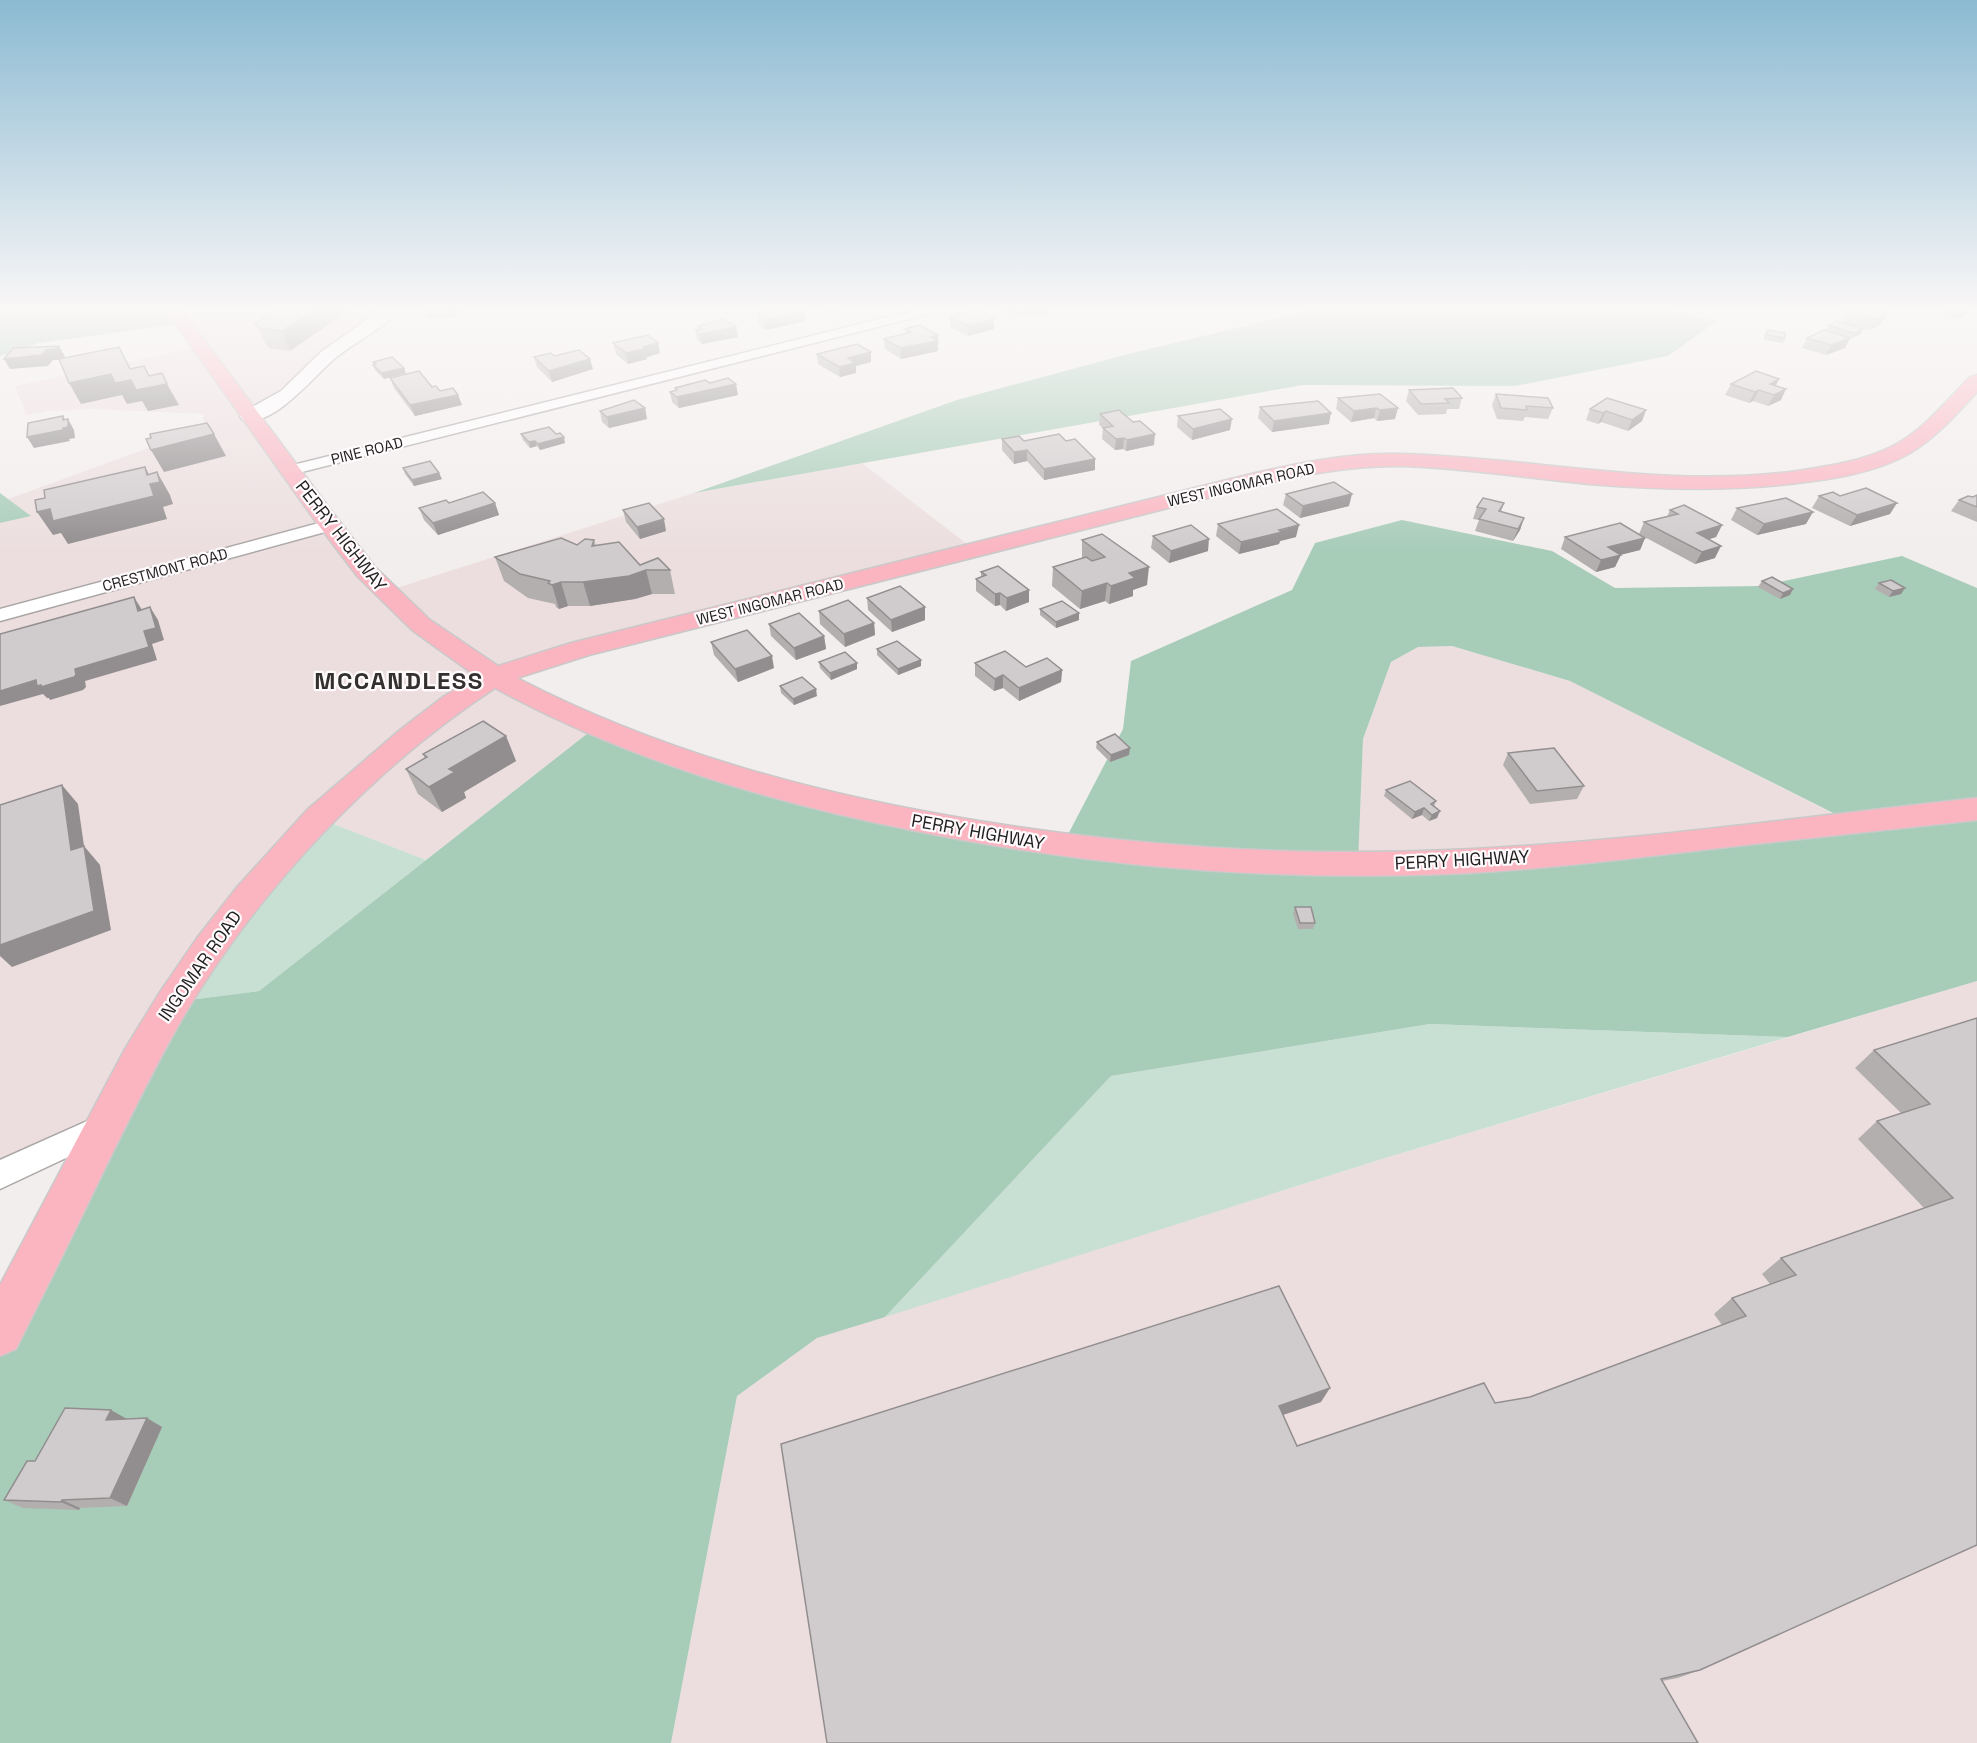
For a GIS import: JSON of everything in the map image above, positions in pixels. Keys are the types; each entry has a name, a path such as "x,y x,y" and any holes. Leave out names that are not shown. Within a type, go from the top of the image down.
{"main road":[{"name":"PERRY HIGHWAY","path":"232,390 366,573 402,609 443,642 526,694 630,740 775,789 941,827 1062,846 1136,854 1284,863 1470,861 1585,852 1977,809"},
{"name":"WEST INGOMAR ROAD","path":"495,676 580,649 1193,495 1334,464 1406,461 1474,465 1646,482 1707,484 1772,481 1834,472 1871,461 1911,444 1968,390"},
{"name":"INGOMAR ROAD","path":"0,1333 139,1060 173,1002 209,948 250,895 318,818 453,703 495,676"}],"street":[{"path":"250,416 293,390"},
{"name":"PINE ROAD","path":"290,470 608,390"},
{"name":"CRESTMONT ROAD","path":"0,615 330,525"},
{"path":"0,1175 105,1126"}],"shaded area":[{"path":"17,390 285,390 251,416 384,592 694,493 862,463 976,551 495,675 597,726 426,860 318,818 105,1126 0,1175 0,523 30,516 8,499 204,428 203,414 93,409 50,411 26,415"},
{"path":"1452,646 1570,681 1852,823 1358,864 1363,739 1391,662 1418,647"},
{"path":"1977,981 1977,1743 671,1743 737,1396 817,1338 1382,1159"}],"green space":[{"path":"993,390 1273,390 694,493 957,400"},
{"path":"0,493 31,516 0,523"},
{"path":"1402,520 1552,551 1615,588 1760,586 1902,556 1977,588 1977,981 1788,1037 1430,1024 1111,1076 885,1317 817,1338 737,1396 671,1743 0,1743 0,1333 173,1002 259,991 597,726 685,761 1062,846 1123,729 1131,661 1292,590 1315,543","holes":["1452,646 1570,681 1851,822 1358,864 1363,739 1391,662 1418,647"]},
{"path":"318,818 426,860 259,991 173,1002"},
{"path":"1430,1024 1788,1037 1382,1159 885,1317 1111,1076"}],"building":[{"path":"399,390 455,390 458,395 410,405"},
{"path":"676,390 707,390 677,397 670,392"},
{"path":"1409,390 1455,390 1462,398 1445,399 1449,403 1421,404"},
{"path":"1760,390 1783,390 1774,395"},
{"path":"1380,394 1398,408 1354,411 1338,398"},
{"path":"1496,394 1548,398 1553,408 1526,406 1527,410 1501,408"},
{"path":"1607,398 1646,410 1632,420 1606,411 1603,413 1590,409"},
{"path":"634,400 645,408 607,417 600,411"},
{"path":"1318,401 1331,413 1274,421 1260,407"},
{"path":"1220,409 1232,419 1193,429 1178,416"},
{"path":"1119,410 1133,422 1140,421 1155,434 1127,440 1116,439 1103,428 1113,426 1100,414"},
{"path":"63,416 63,420 68,419 68,427 63,430 27,437 28,423"},
{"path":"207,423 214,434 151,450 146,439 151,438 150,434"},
{"path":"549,427 556,434 560,433 564,437 538,444 535,441 529,442 521,434"},
{"path":"1059,434 1066,441 1075,439 1095,459 1044,469 1027,450 1014,452 1002,439 1019,436 1024,441"},
{"path":"430,461 439,473 412,480 403,468"},
{"path":"145,467 147,475 157,472 160,482 150,484 154,496 53,521 50,509 37,512 35,500 45,498 44,490"},
{"path":"1334,482 1352,494 1303,506 1286,494"},
{"path":"1866,488 1897,503 1857,515 1819,496 1833,492 1840,496"},
{"path":"483,492 495,503 433,523 419,508 446,500 449,503"},
{"path":"1977,495 1977,507 1959,500 1968,496"},
{"path":"1483,498 1504,503 1499,511 1524,518 1518,529 1479,519 1486,509 1477,507"},
{"path":"1786,498 1813,512 1764,524 1737,508"},
{"path":"649,503 664,519 637,527 623,510"},
{"path":"1684,505 1722,525 1697,533 1721,546 1702,552 1644,522 1678,514 1670,510"},
{"path":"1277,509 1299,525 1279,530 1282,532 1241,542 1218,524"},
{"path":"1620,523 1645,538 1608,547 1621,555 1601,560 1565,537"},
{"path":"1191,525 1209,539 1171,551 1153,536"},
{"path":"1102,534 1149,567 1129,573 1135,578 1111,586 1107,583 1082,591 1053,567 1086,557 1092,561 1105,557 1082,540"},
{"path":"561,538 577,545 585,539 594,540 592,546 619,542 640,565 658,558 670,570 646,570 629,576 583,582 561,582 552,585 548,583 550,581 520,574 495,557"},
{"path":"998,566 1029,590 1007,598 1000,593 995,594 976,579 986,575 981,572"},
{"path":"1772,577 1793,589 1783,593 1762,581"},
{"path":"1891,580 1905,588 1893,591 1879,583"},
{"path":"900,586 925,607 891,620 867,598"},
{"path":"134,597 138,611 150,607 156,628 144,631 149,647 75,669 74,677 41,687 41,685 37,686 36,680 0,691 0,634"},
{"path":"848,600 874,623 844,634 819,611"},
{"path":"1062,601 1079,613 1056,622 1040,609"},
{"path":"799,613 824,636 794,648 769,624"},
{"path":"747,630 772,656 735,669 711,642"},
{"path":"897,641 921,660 898,669 877,649"},
{"path":"1005,651 1026,667 1047,658 1062,670 1019,688 1003,675 995,679 975,663"},
{"path":"845,652 857,663 830,673 819,662"},
{"path":"802,677 816,689 793,699 780,686"},
{"path":"483,721 506,736 449,769 455,772 429,787 406,769 427,757 423,754"},
{"path":"1115,734 1130,748 1111,755 1097,742"},
{"path":"1554,748 1584,786 1537,791 1508,753"},
{"path":"1410,781 1436,801 1431,804 1440,811 1432,815 1424,808 1415,812 1386,790"},
{"path":"62,785 71,850 84,846 94,911 0,945 0,805"},
{"path":"1295,907 1311,907 1315,923 1300,923"},
{"path":"1977,1018 1977,1545 1700,1670 1661,1679 1698,1743 827,1743 781,1444 1279,1286 1330,1388 1279,1406 1297,1446 1484,1383 1495,1403 1530,1397 1746,1316 1732,1298 1796,1275 1781,1258 1953,1198 1877,1121 1930,1104 1874,1050"},
{"path":"65,1408 111,1410 106,1420 147,1418 110,1498 62,1500 61,1502 4,1500 27,1461 35,1461"}],"district":[{"name":"MCCANDLESS","path":"399,681"}]}
